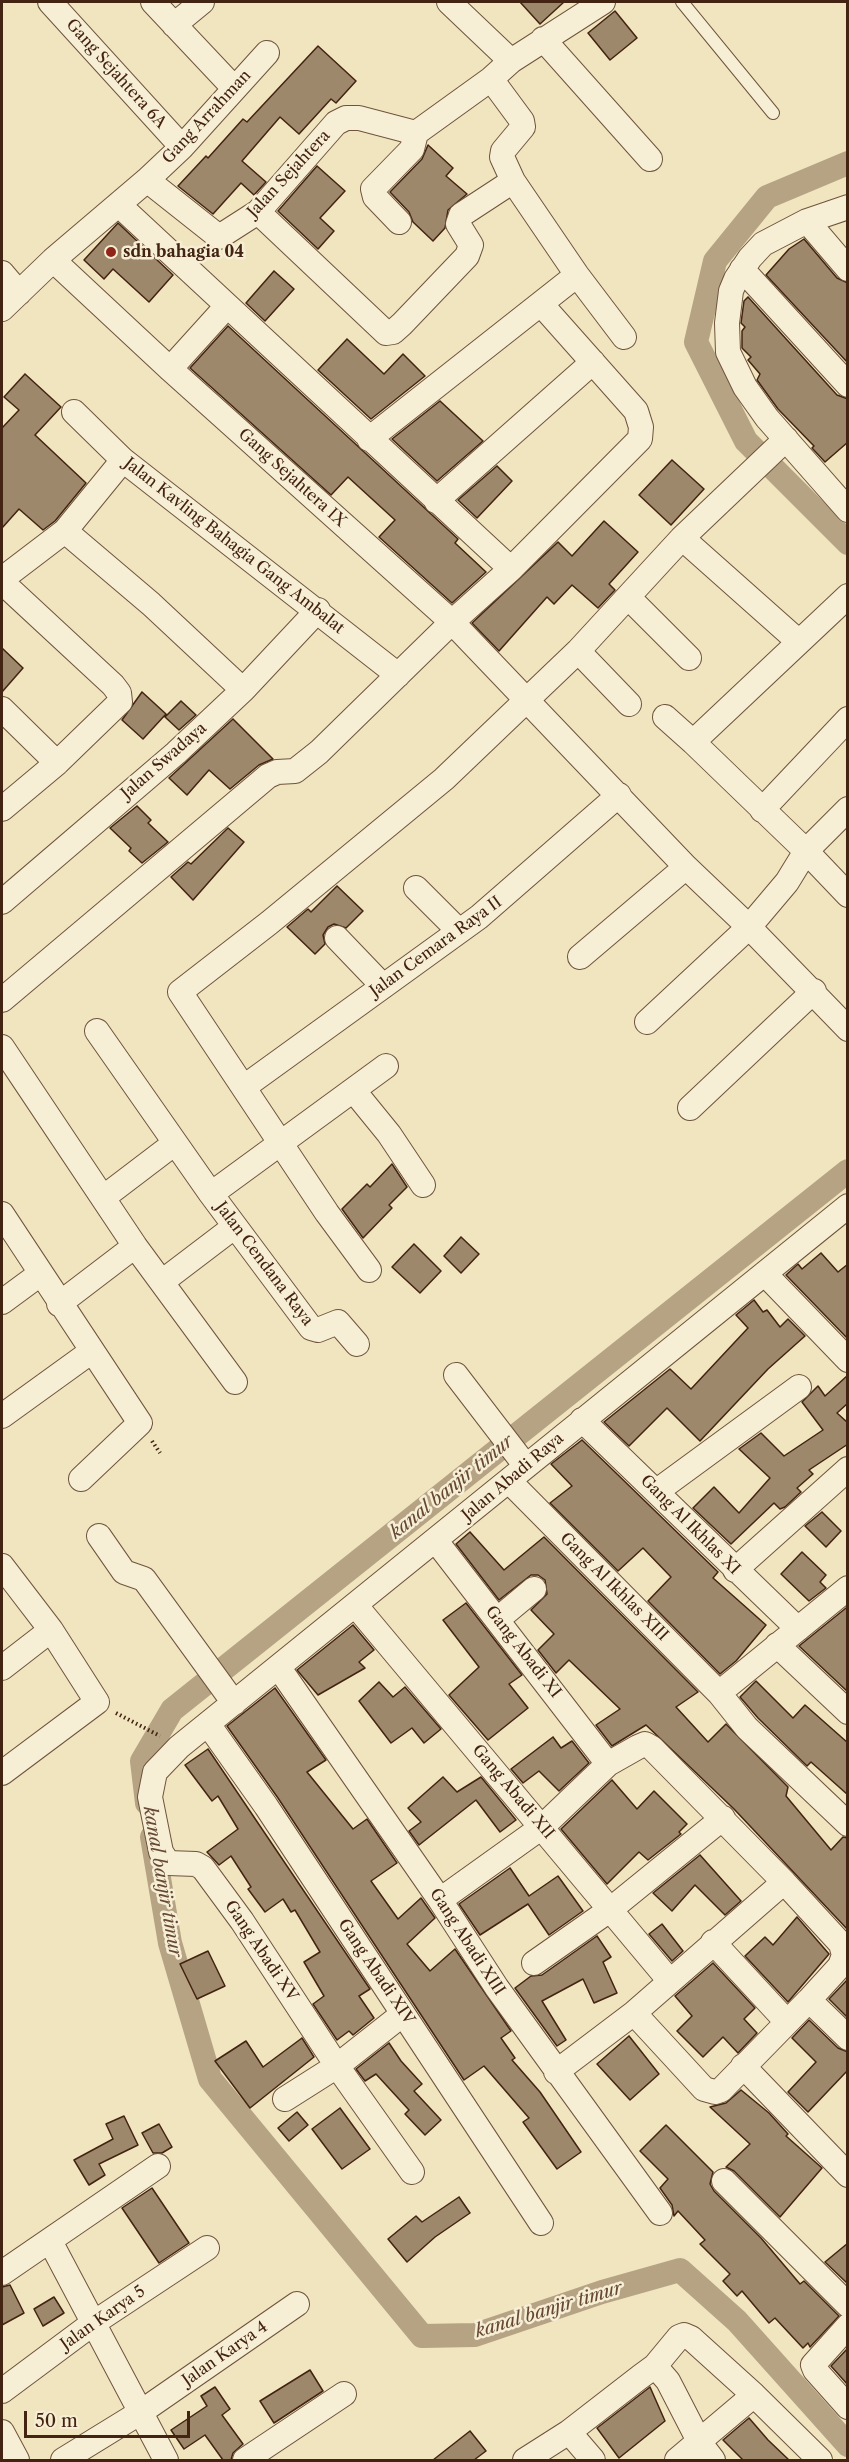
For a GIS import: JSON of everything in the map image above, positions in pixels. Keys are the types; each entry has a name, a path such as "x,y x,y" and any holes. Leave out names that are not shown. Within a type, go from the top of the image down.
{"street":[{"name":"Gang Sejahtera 6A","path":"50,2 182,147"},
{"path":"153,2 233,87"},
{"path":"174,25 202,2"},
{"path":"449,2 511,62"},
{"path":"399,222 375,197 373,189 412,149 416,133 491,80 543,39 603,2"},
{"path":"543,39 650,159"},
{"name":"Gang Arrahman","path":"147,180 182,147 233,87 267,53"},
{"path":"491,80 522,121 523,127 503,151 502,157 513,181 577,275 624,337"},
{"name":"Jalan Sejahtera","path":"147,180 219,237 258,212 336,123 346,118 359,118 416,133"},
{"path":"2,309 53,260 147,180"},
{"path":"258,212 386,333 393,332 402,324 469,253 471,245 458,224 461,215 513,181"},
{"path":"119,205 369,439 511,568"},
{"path":"848,207 807,221 763,244 742,269 731,291 727,322 728,352 745,387 786,439 848,510"},
{"path":"807,221 848,269"},
{"name":"Gang Sejahtera IX","path":"53,260 170,369 452,622 686,867 814,991 848,1029"},
{"path":"742,269 848,385"},
{"path":"2,273 19,293"},
{"path":"369,439 577,275"},
{"path":"2,1000 268,776 277,772 295,771 319,752 452,622 511,568 640,439 641,427 636,411 541,304"},
{"path":"170,369 227,306"},
{"path":"436,501 593,362"},
{"name":"Jalan Kavling Bahagia Gang Ambalat","path":"74,412 123,460 318,610 398,675"},
{"path":"369,1270 327,1213 180,992 183,987 270,923 436,786 578,651 682,538 786,439"},
{"path":"2,809 57,763 115,710 120,702 119,693 113,685 2,580 64,531 123,460"},
{"path":"64,531 151,604 243,690"},
{"path":"682,538 799,642"},
{"path":"693,742 848,596"},
{"path":"628,597 689,658"},
{"name":"Jalan Swadaya","path":"2,902 176,753 243,690 318,610"},
{"path":"578,651 630,704"},
{"path":"2,709 57,763"},
{"path":"665,717 806,851 848,895"},
{"path":"762,810 848,719"},
{"name":"Jalan Cemara Raya II","path":"244,1087 511,892 619,795"},
{"path":"647,1022 749,927 787,882 806,851 848,809"},
{"path":"580,957 686,867"},
{"path":"416,888 459,931"},
{"path":"338,938 383,986"},
{"path":"690,1108 814,991"},
{"path":"97,1031 211,1194"},
{"path":"2,1047 135,1246 163,1281 190,1323 235,1382"},
{"name":"Jalan Cendana Raya","path":"357,1344 339,1322 318,1330 311,1328 211,1194 386,1066"},
{"path":"354,1090 389,1134 423,1185"},
{"path":"104,1197 175,1143"},
{"name":"Jalan Abadi Raya","path":"174,1744 208,1724 229,1697 279,1668 436,1541 512,1457 582,1420 848,1206"},
{"path":"2,1214 59,1304 140,1423 81,1479"},
{"path":"163,1281 234,1227"},
{"path":"59,1304 135,1246"},
{"path":"2,1302 40,1274"},
{"path":"765,1274 848,1360"},
{"path":"2,1416 92,1351"},
{"name":"Gang Al Ikhlas XIII","path":"456,1375 512,1457 747,1728 848,1824"},
{"path":"657,1491 799,1387"},
{"name":"Gang Al Ikhlas XI","path":"582,1420 798,1629"},
{"path":"735,1570 848,1469"},
{"path":"99,1536 124,1572 144,1579 229,1697"},
{"name":"Gang Abadi XI","path":"436,1541 608,1764"},
{"path":"2,1566 51,1630 98,1702 2,1773"},
{"path":"719,1693 848,1588"},
{"path":"498,1619 534,1589"},
{"name":"Gang Abadi XII","path":"356,1606 669,1980"},
{"path":"2,1668 51,1630"},
{"path":"777,1645 848,1712"},
{"name":"Gang Abadi XIII","path":"279,1668 556,2072 660,2213"},
{"name":"Gang Abadi XIV","path":"208,1724 266,1806 541,2223"},
{"name":"Gang Abadi XV","path":"174,1744 155,1772 150,1797 161,1852 168,1863 196,1863 203,1868 242,1921 337,2066 412,2172"},
{"path":"440,1900 542,1827 608,1764 645,1744 652,1748 784,1882 841,1944 844,1955 840,1966 721,2091 708,2091 634,2013"},
{"path":"534,1963 610,1909 723,1818"},
{"path":"556,2072 634,2013 669,1980 784,1882"},
{"path":"713,1942 787,2022"},
{"path":"809,2000 848,2038"},
{"path":"285,2099 337,2066 404,2014"},
{"path":"743,2066 848,2175"},
{"path":"2,2273 158,2166"},
{"path":"724,2181 848,2305"},
{"path":"50,2241 166,2460"},
{"name":"Jalan Karya 5","path":"2,2391 92,2324 207,2248"},
{"name":"Jalan Karya 4","path":"63,2460 141,2412 297,2304"},
{"path":"848,2326 813,2365 848,2407"},
{"path":"525,2460 569,2432 655,2366 679,2337 687,2335 754,2395 820,2460"},
{"path":"655,2366 668,2381 707,2452"},
{"path":"245,2460 344,2394"},
{"path":"677,2460 707,2452 754,2395"},
{"path":"2,2432 17,2460"},
{"path":"569,2432 593,2460"}],"lane":[{"path":"682,2 773,113"}],"path":[{"path":"127,1719 174,1744"}],"building":[{"path":"520,2 564,2 540,24"},
{"path":"615,11 637,38 610,60 588,33"},
{"path":"318,46 356,81 336,103 331,99 299,134 280,117 242,161 266,182 254,195 241,183 213,214 178,186 206,156 208,158 243,119 247,122"},
{"path":"428,145 453,168 446,176 467,194 448,210 445,228 433,241 413,222 409,212 390,192 422,159"},
{"path":"317,166 345,191 320,218 334,231 318,249 278,211"},
{"path":"118,223 173,275 149,302 113,269 104,279 84,260"},
{"path":"804,239 837,278 848,283 848,363 766,275 789,249"},
{"path":"274,271 294,289 265,321 246,303"},
{"path":"748,297 837,395 848,399 848,442 825,462 812,448 814,446 778,409 757,380 760,374 748,360 751,357 742,348 742,331 745,327 741,323 744,301"},
{"path":"228,326 458,539 455,543 486,572 452,603 379,537 395,520 348,477 331,495 190,368"},
{"path":"347,339 384,374 403,354 425,376 371,419 318,370"},
{"path":"25,374 61,407 35,435 86,483 55,521 43,530 19,509 2,528 2,428 19,410 4,397"},
{"path":"440,401 483,441 437,481 392,439"},
{"path":"672,460 704,489 671,525 639,495"},
{"path":"497,466 512,481 477,518 458,500"},
{"path":"604,521 638,552 609,584 615,590 598,608 572,585 554,604 547,597 499,651 472,623 558,542 572,556"},
{"path":"2,648 23,668 2,692"},
{"path":"142,692 166,714 143,739 122,720"},
{"path":"181,701 196,715 179,730 165,717"},
{"path":"233,719 273,759 259,765 230,789 209,770 187,795 169,778"},
{"path":"137,806 151,820 148,823 168,842 142,863 129,851 131,848 110,828"},
{"path":"228,828 244,842 193,900 171,877 188,862 191,864"},
{"path":"337,886 363,911 346,928 334,924 328,927 323,935 325,944 315,954 287,927 308,909 311,912"},
{"path":"392,1164 407,1187 389,1205 392,1208 363,1238 342,1209 367,1184 370,1187"},
{"path":"461,1237 479,1254 461,1273 444,1256"},
{"path":"414,1244 441,1271 420,1293 392,1267"},
{"path":"821,1253 838,1272 848,1264 848,1339 786,1275 798,1264 802,1269"},
{"path":"754,1300 763,1312 767,1310 780,1327 788,1319 805,1336 768,1369 700,1441 667,1408 629,1446 604,1422 670,1369 691,1389 748,1328 736,1315"},
{"path":"848,1375 848,1403 837,1413 848,1423 848,1444 809,1470 813,1474 797,1488 801,1492 785,1507 780,1509 774,1503 731,1544 693,1508 714,1487 739,1513 770,1478 739,1449 761,1433 784,1456 823,1430 802,1402 818,1386 825,1396"},
{"path":"582,1440 718,1572 713,1578 766,1625 736,1661 720,1674 648,1601 671,1577 643,1548 618,1571 550,1503 572,1486 551,1464"},
{"path":"822,1512 841,1531 826,1547 805,1526"},
{"path":"470,1532 504,1570 544,1537 698,1692 676,1707 708,1742 726,1724 788,1787 786,1796 831,1850 843,1837 848,1838 848,1930 734,1809 646,1725 612,1746 596,1725 620,1709 569,1660 556,1673 538,1650 554,1634 531,1610 547,1594 545,1580 538,1575 531,1575 499,1600 456,1544"},
{"path":"802,1552 826,1575 820,1582 826,1588 809,1601 781,1574"},
{"path":"466,1603 522,1675 509,1684 528,1708 488,1740 449,1695 479,1667 443,1620"},
{"path":"846,1608 848,1609 848,1692 799,1646"},
{"path":"353,1625 374,1650 359,1662 365,1668 318,1695 297,1670"},
{"path":"756,1681 793,1718 805,1705 848,1743 848,1795 811,1762 807,1766 740,1697"},
{"path":"379,1682 393,1697 405,1687 441,1729 424,1743 412,1728 391,1743 359,1701"},
{"path":"275,1688 326,1760 307,1772 353,1829 367,1819 397,1863 371,1881 398,1919 421,1898 435,1918 407,1944 430,1971 455,1949 511,2031 501,2038 515,2058 512,2060 540,2092 581,2152 557,2169 523,2122 529,2118 484,2066 464,2080 278,1798 227,1726"},
{"path":"553,1737 561,1748 572,1741 589,1763 559,1791 539,1771 523,1783 511,1769"},
{"path":"208,1749 370,1989 359,1996 374,2018 353,2035 349,2031 337,2040 313,2004 324,1996 304,1962 320,1952 295,1910 291,1912 283,1899 265,1912 248,1889 251,1887 231,1856 219,1865 207,1852 238,1829 218,1796 212,1801 185,1765"},
{"path":"443,1777 457,1792 481,1777 516,1820 500,1832 476,1800 419,1845 409,1831 421,1822 408,1808"},
{"path":"612,1780 637,1809 654,1791 687,1824 679,1832 681,1834 648,1860 639,1852 607,1884 561,1829"},
{"path":"700,1855 741,1901 725,1915 695,1885 672,1911 653,1893"},
{"path":"510,1868 529,1896 558,1876 583,1911 549,1935 528,1904 480,1935 459,1904"},
{"path":"797,1917 829,1954 788,2002 745,1956 765,1937 773,1945"},
{"path":"662,1924 683,1951 672,1961 649,1934"},
{"path":"597,1936 611,1957 603,1962 617,1993 594,2003 583,1979 542,2001 566,2040 557,2046 515,1988 531,1976 542,1975"},
{"path":"208,1951 225,1986 197,1999 180,1964"},
{"path":"713,1963 755,2008 744,2019 757,2033 738,2053 723,2037 703,2057 677,2031 692,2016 675,1996"},
{"path":"848,1979 848,2018 829,1999"},
{"path":"809,2020 838,2048 848,2052 848,2070 808,2112 788,2092 816,2062 792,2038"},
{"path":"629,2036 659,2074 630,2100 597,2064"},
{"path":"302,2038 314,2057 250,2108 215,2061 246,2041 263,2067"},
{"path":"389,2043 401,2061 422,2084 414,2091 441,2120 425,2135 405,2114 409,2110 376,2074 365,2081 356,2069"},
{"path":"741,2090 769,2113 788,2134 786,2136 822,2168 780,2217 734,2171 726,2167 750,2144 710,2107 726,2103"},
{"path":"340,2108 370,2149 342,2169 312,2129"},
{"path":"297,2112 308,2125 289,2141 278,2128"},
{"path":"124,2116 138,2145 99,2164 105,2175 89,2185 74,2160 113,2139 106,2124"},
{"path":"159,2124 172,2147 162,2153 153,2153 142,2133"},
{"path":"666,2125 713,2172 710,2184 714,2191 761,2238 800,2284 804,2281 839,2316 810,2347 808,2343 803,2348 775,2318 769,2323 742,2291 737,2296 723,2281 730,2274 700,2244 705,2240 678,2211 674,2216 672,2205 660,2188 668,2179 640,2151"},
{"path":"152,2188 189,2243 159,2263 122,2208"},
{"path":"459,2197 470,2213 435,2237 407,2262 388,2239 416,2216 422,2222"},
{"path":"848,2243 848,2284 825,2262"},
{"path":"10,2285 24,2313 2,2325 2,2287"},
{"path":"54,2297 64,2313 43,2326 34,2309"},
{"path":"848,2348 848,2385 831,2366"},
{"path":"310,2370 323,2391 274,2423 260,2401"},
{"path":"215,2387 230,2409 222,2415 243,2444 233,2453 231,2460 223,2460 205,2435 184,2449 171,2430 207,2406 201,2396"},
{"path":"650,2387 665,2421 619,2458 597,2428"},
{"path":"749,2418 789,2460 743,2460 723,2440"},
{"path":"470,2431 486,2451 474,2460 433,2460"}],"waterway":[{"name":"kanal banjir timur","path":"848,163 767,197 715,261 696,342 746,441 848,543"},
{"name":"kanal banjir timur","path":"147,1803 142,1761 172,1710 848,1171"},
{"name":"kanal banjir timur","path":"152,1837 170,1943 210,2079 422,2336 475,2335 602,2292 680,2270 737,2321 848,2445"}],"place":[{"name":"sdn bahagia 04","path":"111,252"}]}
